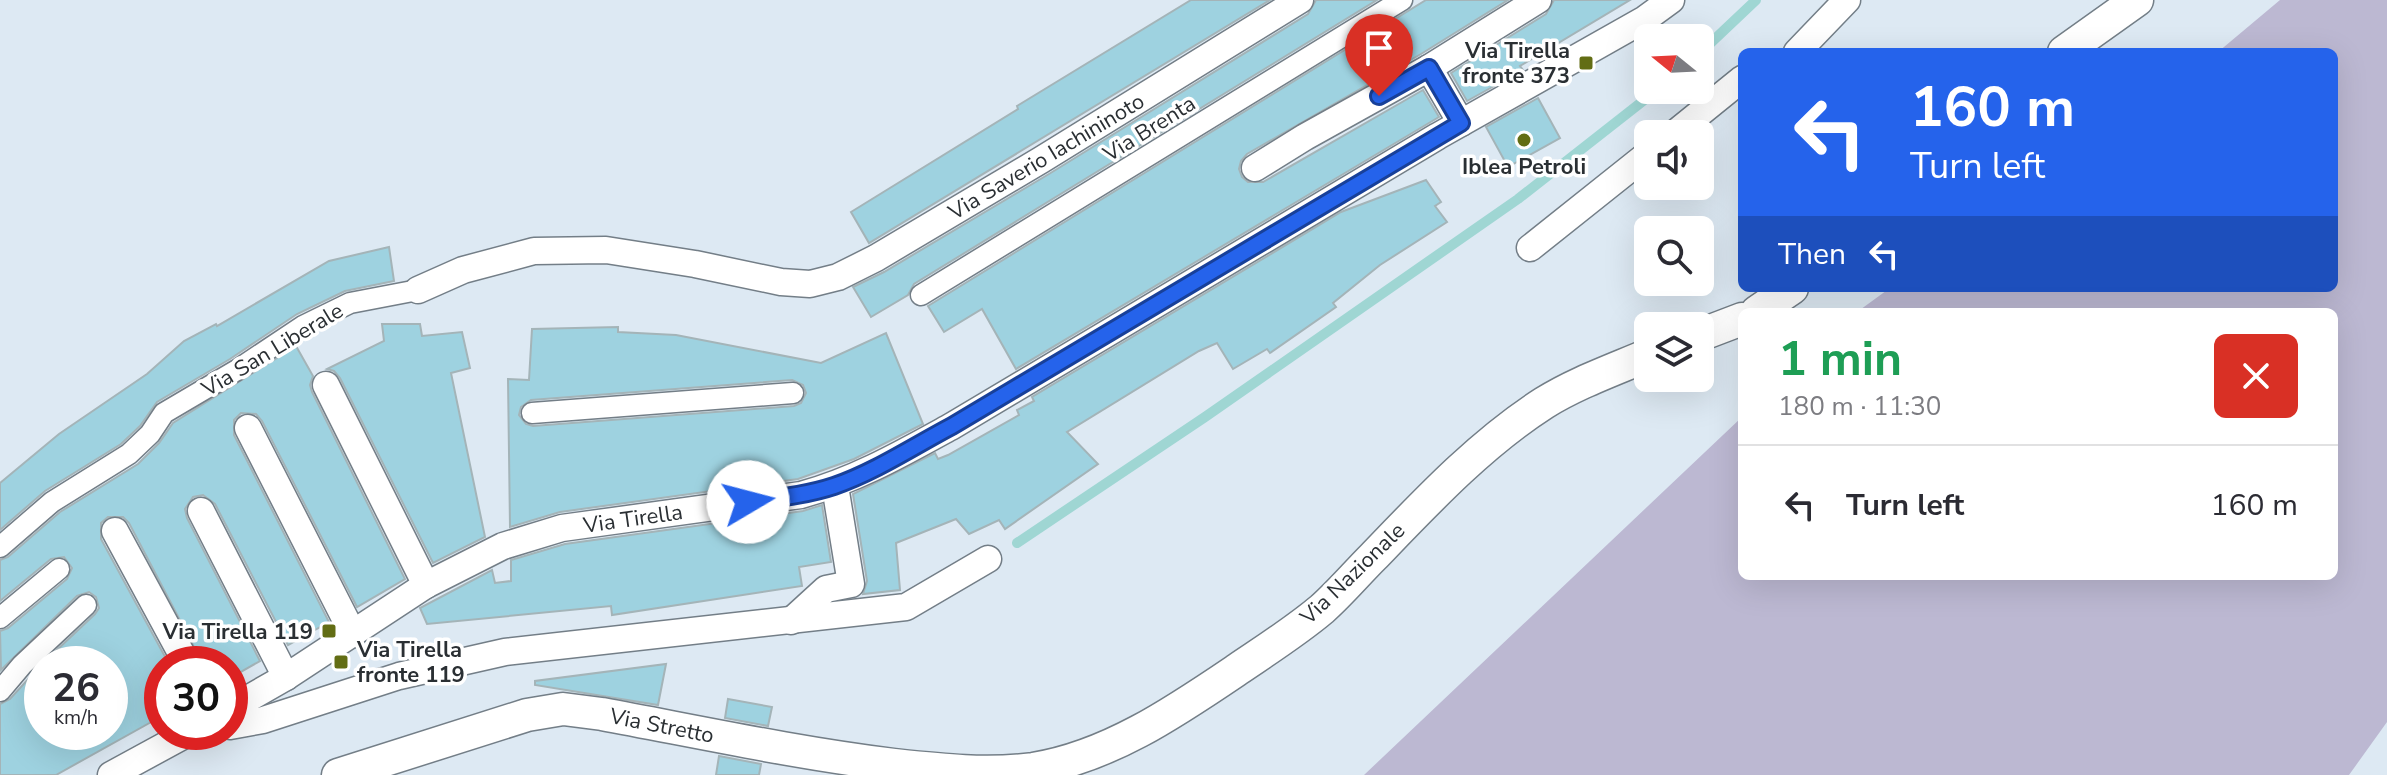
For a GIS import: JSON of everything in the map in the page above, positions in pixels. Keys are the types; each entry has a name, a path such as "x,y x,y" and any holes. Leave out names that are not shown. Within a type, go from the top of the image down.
{"street":[{"name":"Via Saverio Iachininoto","path":"781,282 810,284 838,277 876,258 1300,0"},
{"name":"Via Brenta","path":"921,295 1402,0"},
{"path":"1255,168 1429,68 1538,0"},
{"name":"Via Tirella","path":"248,699 426,585 503,546 562,528 801,495 835,486 878,466 952,426 1461,123 1645,19 1672,0"},
{"path":"2070,48 2137,0"},
{"path":"1800,48 1835,4"},
{"path":"1429,68 1461,123"},
{"path":"1691,120 1738,82"},
{"path":"1530,248 1634,165"},
{"name":"Via San Liberale","path":"0,547 52,502 129,454 150,434 164,413 303,326 350,303 418,290 463,270 534,251 606,250 781,282"},
{"path":"1763,308 1786,292"},
{"path":"1714,330 1738,321"},
{"name":"Via Nazionale","path":"993,773 1066,762 1123,740 1194,698 1322,609 1431,497 1491,444 1533,412 1583,382 1634,361"},
{"path":"326,385 426,585"},
{"path":"532,413 793,393"},
{"path":"248,428 353,634"},
{"path":"791,621 826,589 851,584 835,486"},
{"path":"201,511 286,677"},
{"path":"115,531 177,646"},
{"path":"248,723 399,676 505,652 906,607 988,559"},
{"path":"0,618 59,569"},
{"path":"2,685 86,605"},
{"name":"Via Stretto","path":"338,775 481,728 563,709 843,759 993,773"},
{"path":"111,775 159,750"}],"shaded area":[{"path":"2280,0 2387,0 2387,722 2349,775 1364,775 1738,421 1738,580 2338,580 2338,308 1862,308 1884,292 2338,292 2338,48 2223,48"}],"building":[{"path":"1191,0 1270,0 869,243 851,212"},
{"path":"1316,0 1377,0 914,284 908,295 871,317 853,287 884,272 1049,174 1308,14"},
{"path":"1426,0 1508,0 1247,154 1239,169 1248,182 1263,182 1423,90 1439,117 1016,369 982,309 944,332 928,306"},
{"path":"1554,0 1630,0 1520,66 1523,70 1467,101 1451,73 1546,14"},
{"path":"1538,98 1560,138 1508,167 1486,127"},
{"path":"1426,180 1441,202 1435,206 1447,222 1380,265 1333,303 1336,307 1270,353 1267,349 1233,369 1217,343 1199,351 1067,432 1098,464 1005,529 999,520 969,534 956,519 896,543 900,590 863,594 867,581 853,494 935,453 938,459 948,455 1019,415 1017,410 1034,401 1032,397 1341,212"},
{"path":"389,247 394,281 345,291 297,314 230,359 157,402 140,426 121,444 45,491 0,530 0,483 59,434 147,374 184,341 217,326 329,261"},
{"path":"382,324 420,324 422,336 462,332 470,368 451,373 485,537 433,563 340,378 327,369 384,341"},
{"path":"618,327 618,332 676,335 821,363 886,333 923,424 854,459 798,479 560,512 510,527 508,379 529,380 532,329","holes":["792,380 803,385 806,393 801,403 794,406 533,426 526,424 519,415 521,407 531,400"]},
{"path":"296,346 313,376 310,385 312,392 405,579 357,607 262,421 256,414 241,413 234,420 234,435 329,622 288,645 215,504 203,495 193,497 185,509 187,518 260,661 248,668 248,646 194,646 129,523 123,517 108,517 101,523 101,539 159,646 144,646 144,726 128,735 128,646 61,646 99,608 96,597 89,592 77,596 1,670 0,631 8,628 67,579 72,568 64,557 51,559 0,601 0,560 8,557 60,512 138,464 173,423"},
{"path":"822,505 831,562 799,567 802,586 612,615 611,606 427,624 420,608 492,570 495,583 511,581 511,560 565,544 803,511"},
{"path":"666,664 658,705 535,685 535,681"},
{"path":"24,684 24,750 101,750 56,775 0,775 0,704 10,699"},
{"path":"728,699 772,707 768,726 725,718"},
{"path":"719,756 761,764 759,775 716,775"}],"waterway":[{"path":"1714,40 1756,0"},
{"path":"1017,543 1205,417 1518,199 1639,104"}],"place":[{"name":"Via Tirella fronte 373","path":"1586,63"},
{"name":"Iblea Petroli","path":"1524,140"},
{"name":"Via Tirella 119","path":"329,631"},
{"name":"Via Tirella fronte 119","path":"341,662"}],"route":[{"path":"748,502 801,495 835,486 878,466 952,426 1461,123 1429,68 1379,96"}]}
